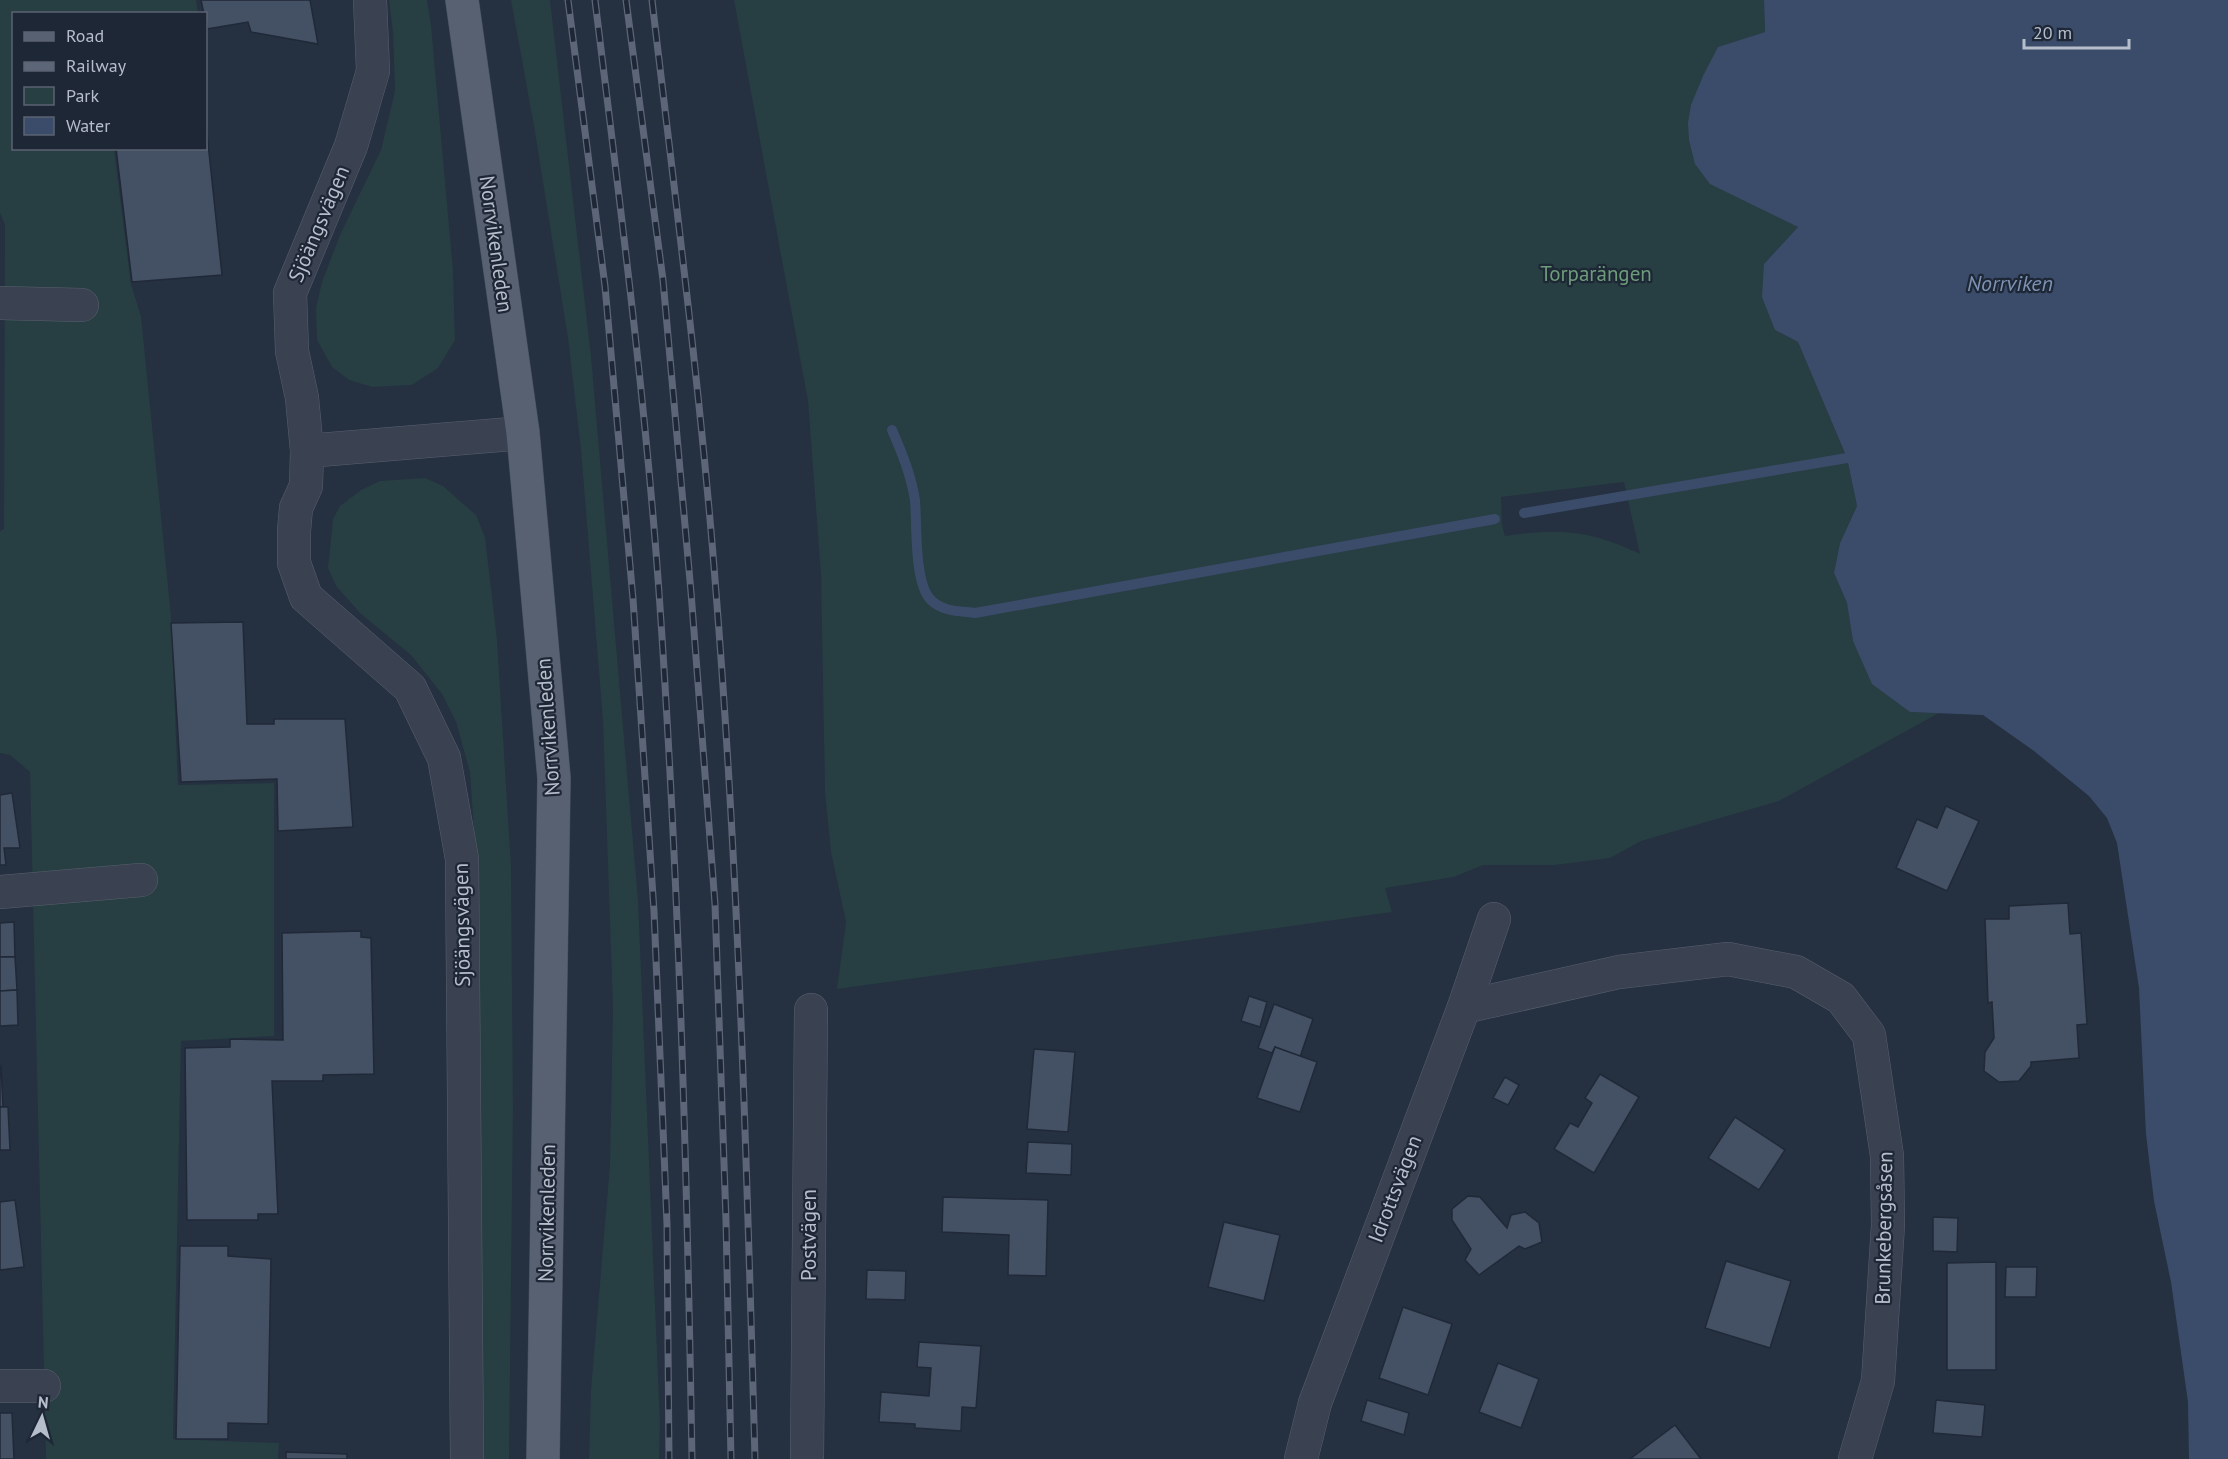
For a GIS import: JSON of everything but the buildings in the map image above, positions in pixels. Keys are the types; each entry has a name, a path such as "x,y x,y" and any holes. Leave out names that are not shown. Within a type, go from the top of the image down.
{"main road":[{"name":"Norrvikenleden","path":"462,0 523,433 554,778 543,1459"}],"street":[{"name":"Sjöängsvägen","path":"370,0 373,71 351,147 290,293 292,351 302,398 307,451 306,486 296,508 294,563 306,597 410,688 444,758 462,859 467,1459"},
{"path":"0,303 82,305"},
{"path":"307,451 523,433"},
{"path":"0,892 141,880"},
{"name":"Idrottsvägen","path":"1302,1459 1315,1403 1464,1007 1494,919"},
{"name":"Brunkebergsåsen","path":"1464,1007 1619,972 1728,959 1796,972 1841,998 1869,1035 1887,1156 1888,1225 1878,1381 1855,1459"},
{"name":"Postvägen","path":"807,1459 811,1010"},
{"path":"0,1386 44,1386"}],"green space":[{"path":"0,0 196,0 198,12 12,12 12,150 114,150 131,284 141,316 171,616 178,785 274,783 274,1036 181,1041 173,1439 279,1443 278,1459 46,1459 30,772 10,755 0,753 0,531 4,529 5,225 0,213"},
{"path":"389,0 427,0 453,270 455,340 438,368 412,385 372,387 349,380 332,367 317,340 316,308 322,282 340,235 381,150 395,91 393,32"},
{"path":"511,0 550,0 591,356 638,900 660,1423 659,1459 589,1459 591,1390 610,1164 613,1008 603,721 581,450 568,338"},
{"name":"Torparängen","path":"734,0 1764,0 1765,32 1719,47 1758,207 1798,227 1764,264 1775,330 1798,342 1847,458 1857,506 1840,543 1834,573 1847,603 1853,641 1910,712 1939,713 1779,801 1641,841 1610,858 1554,865 1483,865 1454,877 1385,888 1392,912 837,989 846,922 831,852 825,793 821,575 808,401","holes":["1624,482 1640,554 1606,540 1574,533 1542,532 1505,536 1502,525 1501,497"]},
{"path":"425,478 443,486 476,515 485,537 497,639 511,866 513,1107 509,1459 476,1459 479,909 470,772 456,722 442,694 411,655 361,614 336,586 328,568 333,519 340,506 361,490 380,481"}],"water":[{"name":"Norrviken","path":"1764,0 2228,0 2228,1459 2189,1459 2188,1402 2171,1282 2154,1201 2146,1134 2139,988 2117,843 2107,818 2089,796 2034,751 1983,715 1910,712 1872,684 1853,641 1847,603 1834,573 1840,543 1857,506 1847,458 1798,342 1775,330 1762,297 1764,264 1798,227 1710,184 1695,164 1689,140 1688,123 1691,105 1703,76 1718,47 1765,32"}],"waterway":[{"path":"892,430 906,464 915,500 916,538 922,581 931,600 946,609 957,611 975,613 1495,519"},
{"path":"1524,513 1847,458"}],"railway":[{"path":"568,0 605,286 633,599 654,911 667,1224 669,1459"},
{"path":"595,0 639,370 659,592 672,809 681,1026 692,1459"},
{"path":"626,0 663,280 691,592 715,904 726,1220 731,1459"},
{"path":"652,0 703,444 724,700 741,1026 755,1459"}]}
